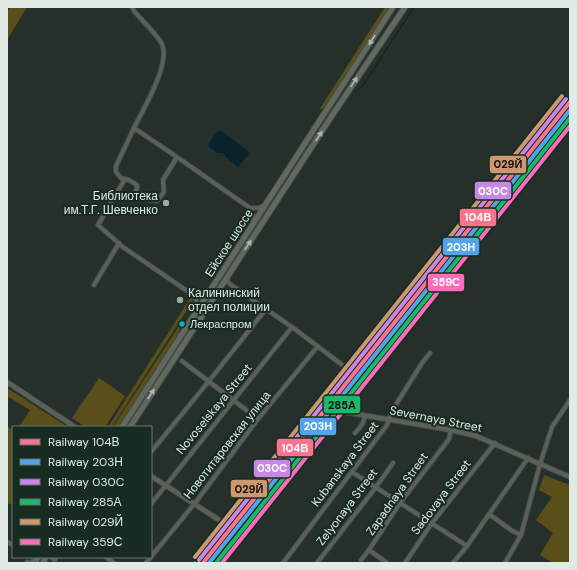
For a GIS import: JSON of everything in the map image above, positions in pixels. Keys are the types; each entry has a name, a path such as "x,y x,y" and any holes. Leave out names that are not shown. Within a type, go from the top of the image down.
{"main road":[{"name":"Ейское шоссе","path":"123,426 393,7"},
{"name":"Ейское шоссе","path":"131,426 333,114 405,7"}],"street":[{"path":"132,7 162,43 165,53 160,71 116,166 116,172 121,178 129,180 137,185 134,193 144,199 157,201 164,192 163,180 178,157"},
{"path":"134,128 250,208 254,217 252,226"},
{"path":"125,180 98,225 140,259 196,297"},
{"path":"250,208 262,207 269,197 271,197"},
{"path":"94,285 119,243"},
{"path":"196,563 216,537 223,522 236,515 247,505 342,386 347,378 349,370 292,327 230,285 227,278"},
{"path":"196,297 207,293 216,282"},
{"path":"221,286 230,285"},
{"path":"196,297 197,312"},
{"path":"152,451 266,309"},
{"name":"Novoselskaya Street","path":"152,503 292,327"},
{"name":"Новотитаровская улица","path":"152,556 258,419 318,346"},
{"name":"Kubanskaya Street","path":"284,563 387,425 395,405 430,353"},
{"path":"182,361 258,419"},
{"path":"7,382 73,426"},
{"path":"505,563 521,535 540,464 552,427 570,400"},
{"name":"Severnaya Street","path":"241,534 338,411 451,430 476,436 570,477"},
{"path":"355,433 360,428 365,416"},
{"name":"Zapadnaya Street","path":"387,563 369,550 400,503 449,439 451,430"},
{"name":"Sadovaya Street","path":"405,563 432,523 495,443"},
{"path":"453,563 467,546 528,458"},
{"name":"Zelyonaya Street","path":"317,563 393,463"},
{"path":"352,472 467,546"},
{"path":"152,477 241,534 218,563"},
{"path":"489,514 511,530 521,535"},
{"path":"361,560 369,550"},
{"path":"27,562 33,562 36,558"},
{"path":"104,563 108,558 114,563"}],"shaded area":[{"path":"10,7 27,7 7,40 7,12"},
{"path":"385,7 390,7 327,106 319,110"},
{"path":"191,297 194,299 113,426 109,426"},
{"path":"179,326 180,329 176,338 119,426 114,426"},
{"path":"99,378 125,396 106,426 84,426 72,418"},
{"path":"7,388 66,426 20,426 30,410 7,396"},
{"path":"7,426 12,429 12,505 7,503"},
{"path":"544,475 570,485 570,563 553,563 540,555 553,533 536,520 552,497 539,490"}],"water":[{"path":"218,131 223,132 248,151 249,154 238,167 227,159 223,153 217,153 208,146"}],"waterway":[{"path":"355,92 364,84 414,7"}],"railway":[{"path":"205,563 570,104"}],"rail line":[{"name":"029Й","path":"195,557 562,96"},
{"name":"030C","path":"199,560 566,99"},
{"name":"104В","path":"203,563 570,102"},
{"name":"203Н","path":"209,563 570,110"},
{"name":"285А","path":"216,563 570,118"},
{"name":"359С","path":"222,563 570,126"}],"place":[{"name":"Библиотека им.Т.Г. Шевченко","path":"166,203"},
{"name":"Калининский отдел полиции","path":"180,300"},
{"name":"Лекраспром","path":"182,324"}]}
